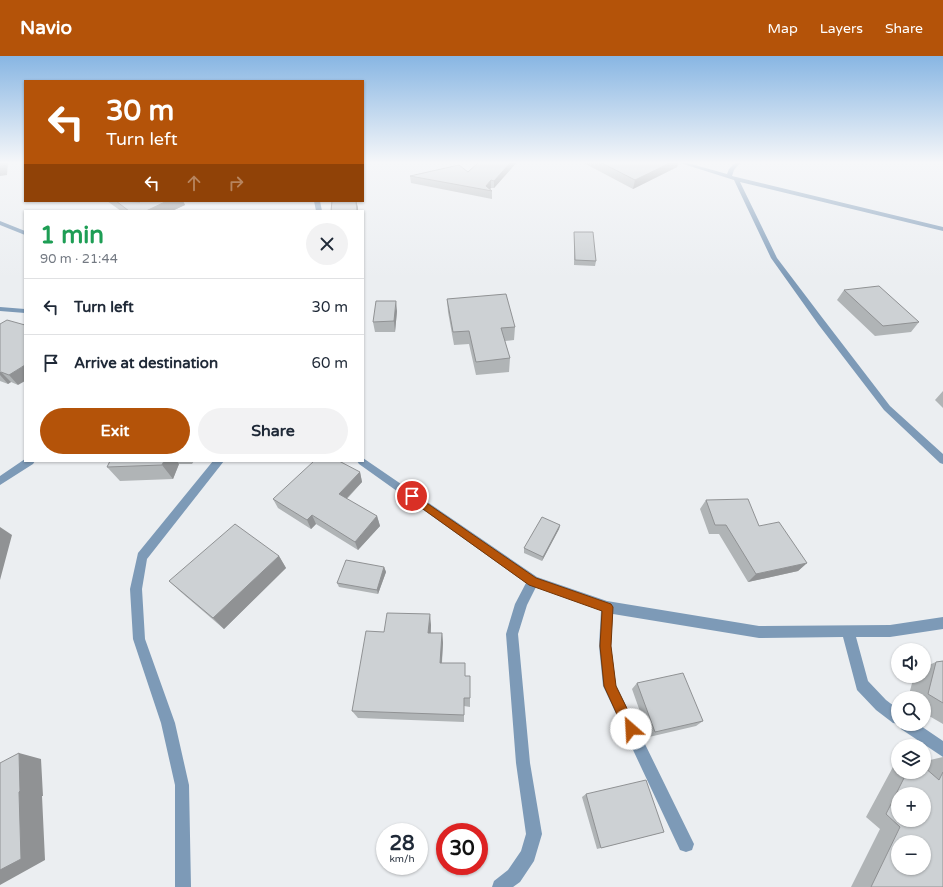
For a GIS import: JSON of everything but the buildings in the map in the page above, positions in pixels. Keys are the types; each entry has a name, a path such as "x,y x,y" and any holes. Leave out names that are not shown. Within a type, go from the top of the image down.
{"street":[{"path":"745,201 774,258 821,322 887,408 943,460"},
{"path":"827,201 943,229"},
{"path":"0,223 24,233"},
{"path":"0,309 24,311"},
{"path":"0,481 28,462"},
{"path":"183,887 182,785 168,723 139,639 136,588 142,557 217,462"},
{"path":"363,462 532,581 607,607 759,632 890,631 943,623"},
{"path":"500,887 514,876 528,855 534,834 523,763 512,634 521,604 532,581"},
{"path":"607,607 606,646 610,686 686,844"},
{"path":"848,631 862,684 881,706 891,713"},
{"path":"916,731 943,750"}],"route":[{"path":"412,496 532,581 607,607 606,646 610,686 631,729"}]}
